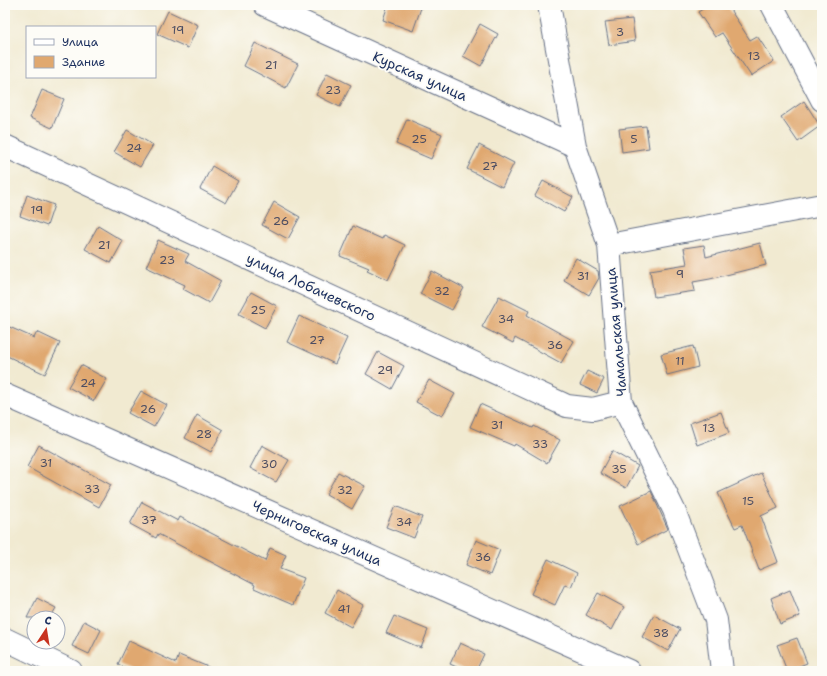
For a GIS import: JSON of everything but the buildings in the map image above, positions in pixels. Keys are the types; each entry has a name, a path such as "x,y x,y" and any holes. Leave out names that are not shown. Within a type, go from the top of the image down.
{"street":[{"name":"Курская улица","path":"265,5 575,146"},
{"name":"Чамальская улица","path":"550,5 575,146 609,245 621,402 674,510 716,620 722,671"},
{"path":"772,5 822,100"},
{"name":"улица Лобачевского","path":"5,146 567,406 593,409 621,402"},
{"path":"609,245 822,205"},
{"name":"Черниговская улица","path":"5,395 629,671"},
{"path":"5,639 71,671"}]}
